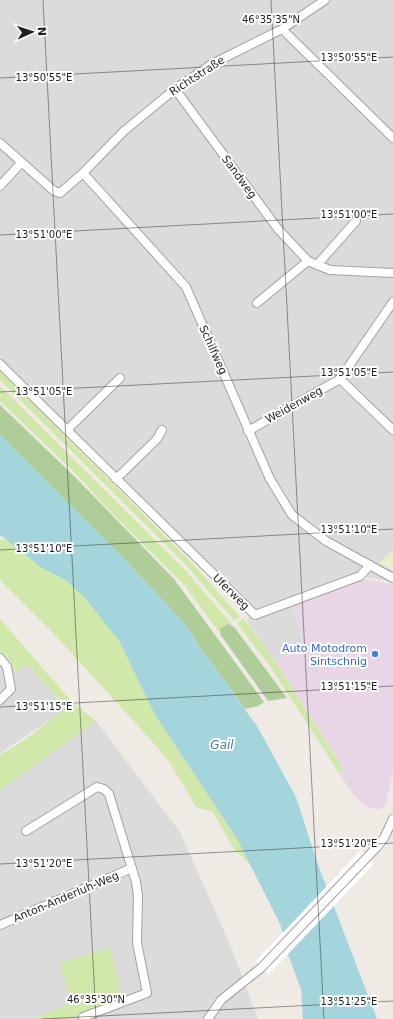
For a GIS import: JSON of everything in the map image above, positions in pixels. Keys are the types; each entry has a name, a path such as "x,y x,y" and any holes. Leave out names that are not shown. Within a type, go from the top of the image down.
{"street":[{"name":"Richtstraße","path":"83,173 124,130 175,89 212,64 282,29 325,0"},
{"path":"282,29 393,138"},
{"name":"Sandweg","path":"175,89 278,229 308,261 330,270 393,273"},
{"path":"0,143 54,191 60,193 83,173"},
{"path":"0,186 21,163"},
{"name":"Schilfweg","path":"83,173 186,287 270,479 292,515 326,541 393,578"},
{"path":"317,265 356,221"},
{"path":"257,303 308,261"},
{"name":"Weidenweg","path":"248,431 340,379 393,302"},
{"name":"Uferweg","path":"0,364 255,615 360,576 370,565"},
{"path":"67,430 120,378"},
{"path":"340,379 393,430"},
{"path":"116,479 157,439 162,430"},
{"path":"0,658 7,667 11,689 0,700"},
{"name":"Anton-Anderluh-Weg","path":"26,830 89,791 97,787 104,789 109,794 132,868 138,896 137,943 147,993 81,1018"},
{"path":"208,1019 222,1000 261,968 368,857 384,838 393,819"},
{"name":"Anton-Anderluh-Weg","path":"0,925 132,868"}],"shaded area":[{"path":"0,0 393,0 393,582 350,574 290,597 305,648 274,660 246,620 255,612 0,358"},
{"path":"361,579 393,584 393,771 386,803 380,810 366,807 353,794 339,773 343,768 274,660 305,648 293,605"},
{"path":"0,652 9,659 15,672 28,665 66,709 0,753"},
{"path":"96,721 180,832 231,947 258,1019 0,1019 0,790"}],"green space":[{"path":"0,371 193,564 240,617 234,620 186,565 0,380"},
{"path":"0,386 185,570 235,628 230,624 219,630 219,632 185,586 107,508 73,471 0,401"},
{"path":"0,405 77,479 174,579 264,702 258,706 245,709 201,649 185,624 116,551 0,435"},
{"path":"0,539 8,541 42,568 64,579 84,597 119,641 155,715 237,839 250,864 234,849 213,812 196,807 170,763 150,739 55,635 0,580"},
{"path":"393,550 393,571 379,563"},
{"path":"243,618 274,660 343,769 339,773 270,666 237,624"},
{"path":"0,619 73,703 96,721 0,790 0,755 26,739 66,708 28,665 15,672 9,659 0,652"},
{"path":"228,624 235,628 287,698 268,701 220,634 220,629"},
{"path":"110,947 122,999 67,1019 37,1019 37,1017 72,1003 59,963"}],"water":[{"name":"Gail","path":"0,435 116,551 185,624 201,649 257,726 296,797 317,862 377,1019 303,1019 301,989 287,952 281,926 237,839 155,715 119,641 84,597 64,579 42,568 0,535"}],"pier":[{"path":"361,850 374,864 268,975 256,961"}],"place":[{"name":"Auto Motodrom Sintschnig","path":"375,654"}]}
